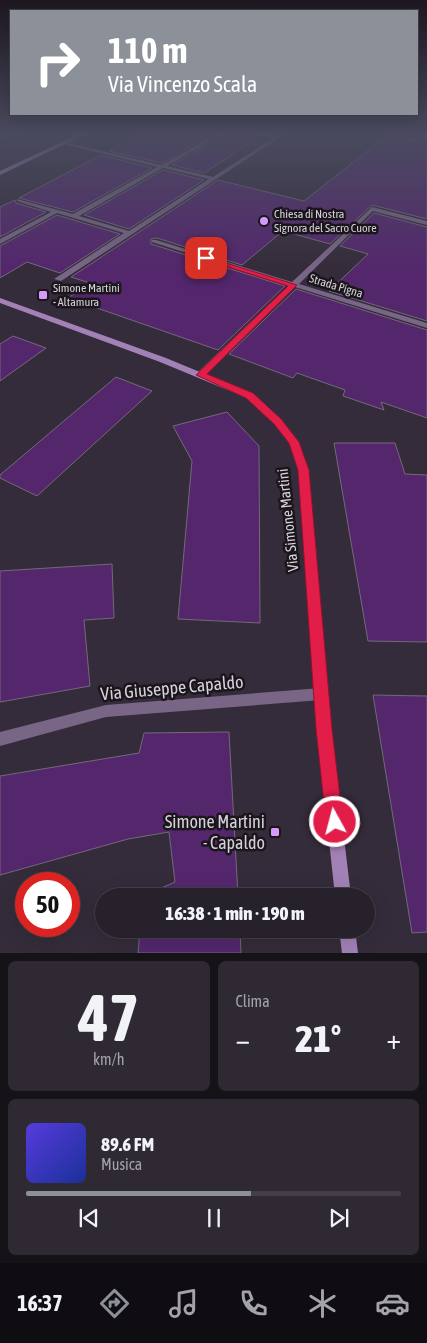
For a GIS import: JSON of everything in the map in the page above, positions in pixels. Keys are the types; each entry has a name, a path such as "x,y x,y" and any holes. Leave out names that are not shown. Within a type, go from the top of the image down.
{"main road":[{"name":"Via Simone Martini","path":"0,300 200,375 250,396 278,421 294,442 303,470 321,694 342,888"},
{"path":"348,938 350,953"}],"street":[{"path":"74,216 139,178"},
{"path":"58,279 214,179"},
{"path":"19,200 130,233"},
{"path":"200,375 372,210 427,223"},
{"path":"0,242 57,211"},
{"name":"Strada Pigna","path":"154,241 427,326"},
{"name":"Via Giuseppe Capaldo","path":"0,739 106,711 321,694"}],"building":[{"path":"56,178 133,178 73,212 19,198"},
{"path":"148,178 204,180 129,229 84,215"},
{"path":"333,178 427,178 427,219 372,205 330,244 283,231 242,265 157,238 151,239 151,244 285,286 218,350 68,298 90,283 71,277 218,180 304,201"},
{"path":"15,200 16,203 46,212 0,237 0,207"},
{"path":"374,213 427,227 427,321 329,291 368,254 340,246"},
{"path":"57,215 120,234 60,273 27,262 0,278 0,246"},
{"path":"296,289 427,330 427,418 381,402 384,410 343,396 345,390 297,373 293,378 229,354"},
{"path":"13,336 46,348 0,381 0,344"},
{"path":"116,377 152,391 37,496 0,478 0,475"},
{"path":"227,412 259,446 260,623 178,619 192,461 173,426"},
{"path":"334,443 395,443 405,474 427,475 427,642 368,641"},
{"path":"112,564 114,618 84,620 90,686 0,702 0,571"},
{"path":"373,695 427,696 427,932 412,933"},
{"path":"229,732 238,888 161,888 175,882 169,832 128,839 0,875 0,776 139,753 144,733"},
{"path":"139,938 240,938 241,953 138,953"}],"place":[{"name":"Chiesa di Nostra Signora del Sacro Cuore","path":"264,221"},
{"name":"Simone Martini - Altamura","path":"43,295"},
{"name":"Simone Martini - Capaldo","path":"275,832"}],"route":[{"path":"206,258 293,285 200,375 250,396 278,421 294,442 303,470 324,729 335,822"}]}
